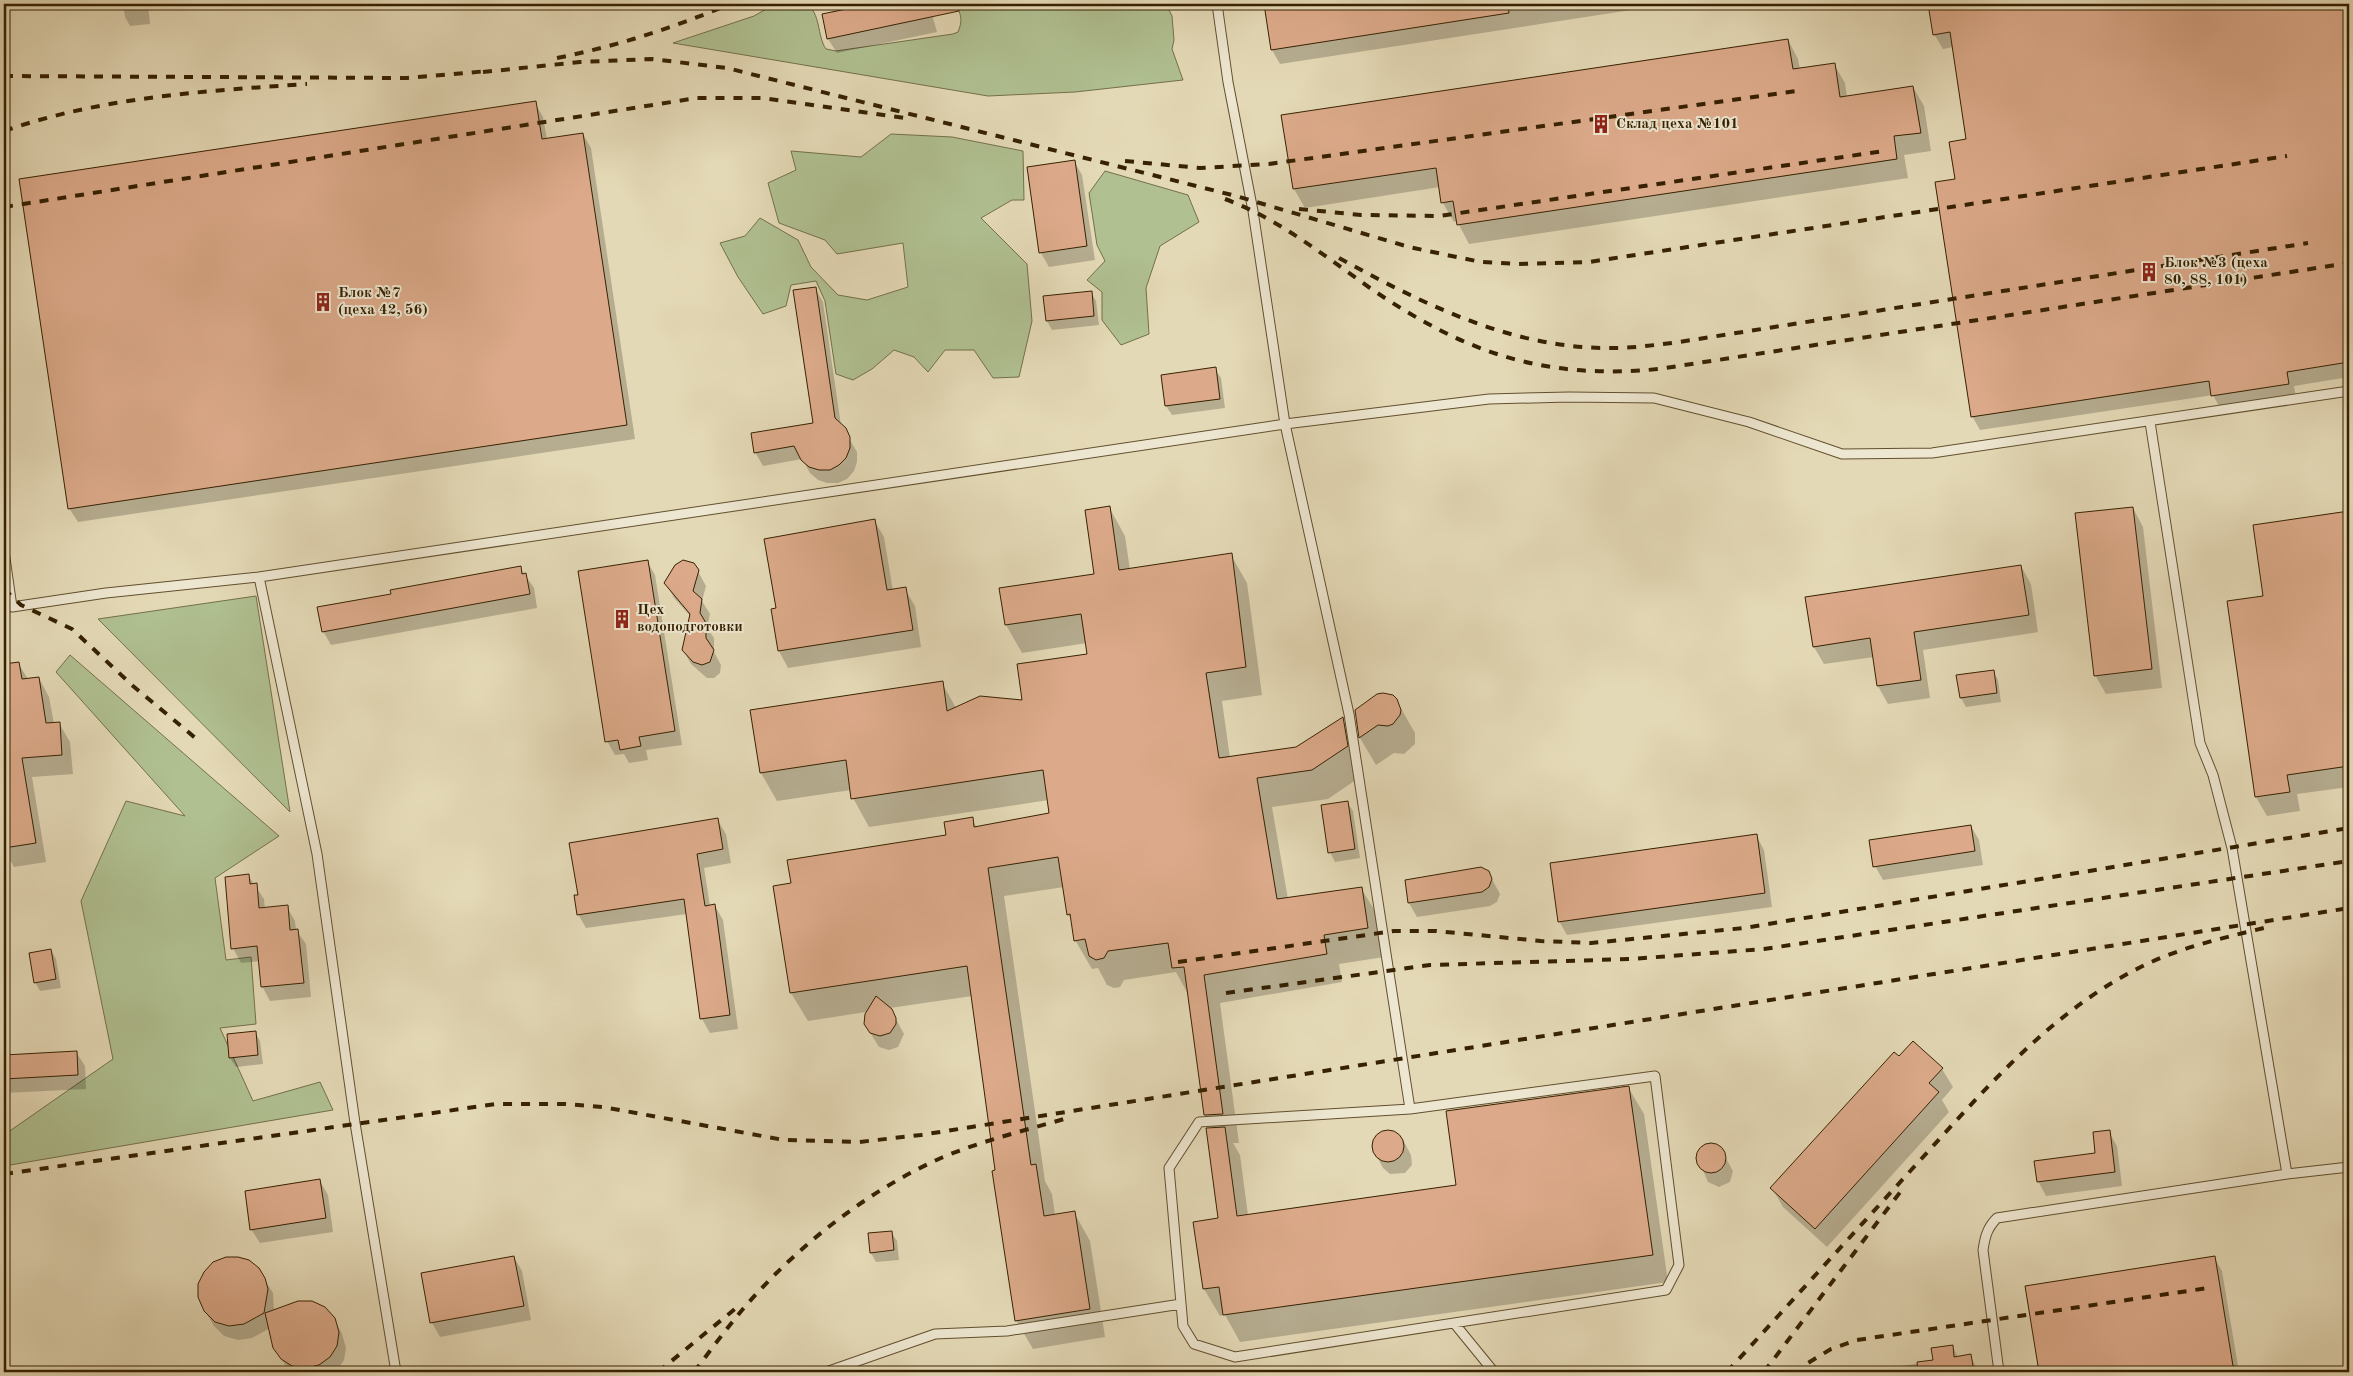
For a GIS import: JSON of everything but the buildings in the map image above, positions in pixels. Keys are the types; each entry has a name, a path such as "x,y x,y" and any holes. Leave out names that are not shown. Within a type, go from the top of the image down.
{"lane":[{"path":"1217,4 1228,82 1253,211 1285,424 1349,714 1410,1109"},
{"path":"4,551 8,607 106,593 259,577 1285,424 1489,399 1569,397 1654,398 1749,422 1842,454 1932,453 2349,391"},
{"path":"2150,422 2200,743 2213,775 2232,848 2287,1174"},
{"path":"259,577 318,854 355,1123 396,1372"},
{"path":"1655,1076 1679,1265 1666,1290 1235,1357 1194,1344 1183,1326 1181,1304 1169,1168 1199,1122 1410,1109 1655,1076"},
{"path":"1999,1372 1983,1250 1985,1235 1990,1225 1997,1218 2287,1174 2349,1167"},
{"path":"826,1372 935,1334 1007,1331 1181,1304"},
{"path":"1454,1323 1494,1372"}],"green space":[{"path":"775,4 806,4 811,8 817,19 821,38 826,49 836,51 953,34 958,32 961,21 956,4 1166,4 1172,16 1174,40 1172,49 1183,80 1075,92 988,96 673,43 754,16"},
{"path":"891,134 952,137 1023,151 1024,200 1012,200 981,218 1027,264 1032,321 1019,377 993,378 974,350 945,350 928,372 914,357 894,350 872,369 853,380 836,374 825,301 816,281 791,285 786,306 763,314 738,277 720,243 745,236 760,218 798,240 811,267 838,295 867,300 908,287 903,243 837,254 825,240 779,223 768,183 796,170 791,151 861,157"},
{"path":"1105,171 1188,195 1199,222 1160,246 1146,288 1149,334 1121,345 1102,320 1102,292 1087,280 1105,261 1097,245 1089,193"},
{"path":"256,596 290,812 98,619"},
{"path":"70,655 279,836 215,878 226,960 251,957 256,1024 220,1028 253,1101 320,1082 333,1110 10,1165 4,1155 4,1135 113,1059 81,901 126,801 185,816 56,672"}],"railway":[{"path":"557,58 645,35 730,4"},
{"path":"483,72 580,62 652,59 727,68 1236,196 1409,247 1481,262 1517,264 1589,262 2287,156"},
{"path":"4,76 407,78 488,71"},
{"path":"4,131 78,110 154,97 307,84"},
{"path":"1125,161 1200,168 1269,164 1797,91"},
{"path":"4,207 697,98 762,98 905,118"},
{"path":"1299,209 1361,215 1439,216 1884,151"},
{"path":"1225,199 1245,207 1282,227 1405,311 1439,330 1507,357 1542,365 1578,370 1659,369 2349,263"},
{"path":"1339,258 1403,292 1470,321 1539,341 1611,348 1679,342 2308,243"},
{"path":"4,589 21,605 72,629 133,686 199,741"},
{"path":"1178,962 1394,931 1436,931 1541,941 1591,943 1744,928 2349,828"},
{"path":"1226,993 1430,965 1631,959 1764,949 2349,861"},
{"path":"4,1174 496,1104 565,1104 603,1107 784,1140 859,1142 921,1135 2349,908"},
{"path":"1727,1372 1989,1085 2043,1034 2072,1010 2103,989 2151,962 2200,944 2268,927"},
{"path":"694,1372 764,1286 809,1243 860,1204 913,1171 941,1158 987,1141 1064,1119"},
{"path":"1764,1372 1901,1191"},
{"path":"1793,1372 1831,1349 1857,1340 2208,1288"},
{"path":"658,1372 741,1304"}],"place":[{"name":"Склад цеха №101","path":"1601,124"},
{"name":"Блок №3 (цеха 80, 88, 101)","path":"2149,272"},
{"name":"Блок №7 (цеха 42, 56)","path":"323,302"},
{"name":"Цех водоподготовки","path":"622,619"}]}
